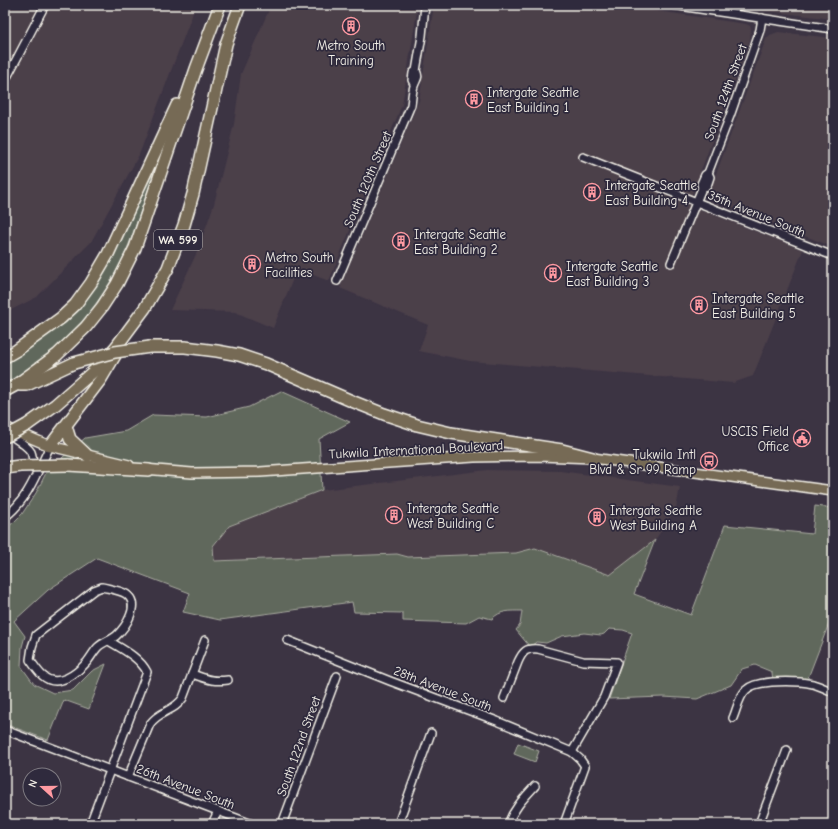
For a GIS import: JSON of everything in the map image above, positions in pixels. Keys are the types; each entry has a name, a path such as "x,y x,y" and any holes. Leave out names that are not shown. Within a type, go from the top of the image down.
{"highway":[{"name":"WA 599","path":"5,391 16,385 57,355 102,307 118,284 135,248 196,69 220,5"},
{"name":"WA 599","path":"5,437 27,425 55,405 95,370 116,347 145,308 168,268 184,225 193,194 226,44 240,5"},
{"path":"5,357 61,318 75,305 92,283 108,254 196,69"},
{"path":"50,446 101,378 145,308"},
{"path":"16,385 27,385 74,363 115,352 150,347 185,347 217,351 239,355 266,364 372,410 417,425 451,433 562,450 593,458"},
{"path":"66,426 70,438 88,456"},
{"path":"5,468 20,466 68,465 148,470"}],"main road":[{"name":"Tukwila International Boulevard","path":"5,427 50,446 148,470 192,473 260,472 474,456 539,456 593,458 833,491"}],"street":[{"path":"5,81 45,5"},
{"name":"South 120th Street","path":"338,281 410,105 414,84 412,80 413,73 416,71 422,36 425,5"},
{"path":"673,5 833,29"},
{"name":"South 124th Street","path":"671,263 702,188 701,184 705,174 708,173 730,116 759,32 762,18"},
{"name":"35th Avenue South","path":"584,157 833,256"},
{"path":"5,432 31,452 35,477"},
{"path":"5,517 18,506 35,477 50,446"},
{"path":"102,587 127,595 132,601 133,607 132,613 122,630 116,637 109,640 99,646 87,662 64,680 49,680 42,676 30,660 36,635 94,590 102,587"},
{"path":"90,824 147,672 144,666 109,640"},
{"path":"128,777 150,724 157,716 172,709 180,703 183,698 204,640"},
{"name":"28th Avenue South","path":"287,640 497,721 572,752 585,766 564,824"},
{"path":"504,698 518,662 525,650 538,649 583,661 617,662 604,697 572,752"},
{"path":"192,674 211,681 228,680"},
{"name":"South 122nd Street","path":"282,824 337,676"},
{"path":"733,718 745,690 752,685 788,682 812,684 833,692"},
{"name":"26th Avenue South","path":"5,730 252,824"},
{"path":"398,824 430,733"},
{"path":"759,824 787,750"},
{"path":"508,824 510,817 518,805 535,786"},
{"path":"212,824 218,811"}],"shaded area":[{"path":"5,5 196,5 139,155 91,242 37,297 5,313"},
{"path":"271,5 418,5 402,105 329,281 297,269 273,328 235,312 170,310 198,250 214,204 234,124 241,74"},
{"path":"434,5 617,5 746,24 750,26 750,40 691,197 699,209 803,250 753,376 733,383 470,361 419,351 428,325 340,288 419,101"},
{"path":"722,5 833,5 833,19 727,6"},
{"path":"778,32 833,38 833,247 711,199 709,193 766,39 770,35"},
{"path":"487,470 560,471 680,487 676,509 655,540 610,575 535,548 516,553 408,557 397,554 213,561 213,546 229,526 322,490"}],"green space":[{"path":"160,156 124,256 96,304 69,335 54,349 39,362 5,383 5,363 25,350 69,315"},
{"path":"281,391 350,422 319,439 322,490 229,526 213,546 214,561 397,554 408,557 516,553 535,548 610,575 655,540 634,594 691,615 725,525 812,534 815,506 833,508 833,613 806,683 773,682 772,672 755,665 742,669 731,685 697,699 663,697 609,699 632,633 623,630 609,629 601,635 584,633 562,636 546,643 536,642 530,647 516,630 520,625 522,611 502,613 492,619 479,616 466,623 403,621 403,613 354,612 352,602 220,620 183,612 190,593 97,558 48,590 14,621 25,636 22,647 21,666 34,684 53,693 73,690 92,671 106,664 89,709 64,700 48,740 5,724 5,529 22,514 36,493 47,471 85,438 126,431 153,415 207,417 249,407"},
{"path":"518,743 539,751 535,762 514,754"}],"place":[{"name":"Metro South Training","path":"351,26"},
{"name":"Intergate Seattle East Building 1","path":"474,99"},
{"name":"Intergate Seattle East Building 4","path":"592,192"},
{"name":"Intergate Seattle East Building 2","path":"401,241"},
{"name":"Metro South Facilities","path":"252,264"},
{"name":"Intergate Seattle East Building 3","path":"553,273"},
{"name":"Intergate Seattle East Building 5","path":"699,305"},
{"name":"USCIS Field Office","path":"802,438"},
{"name":"Tukwila Intl Blvd & Sr 99 Ramp","path":"709,461"},
{"name":"Intergate Seattle West Building C","path":"394,515"},
{"name":"Intergate Seattle West Building A","path":"597,517"}]}
